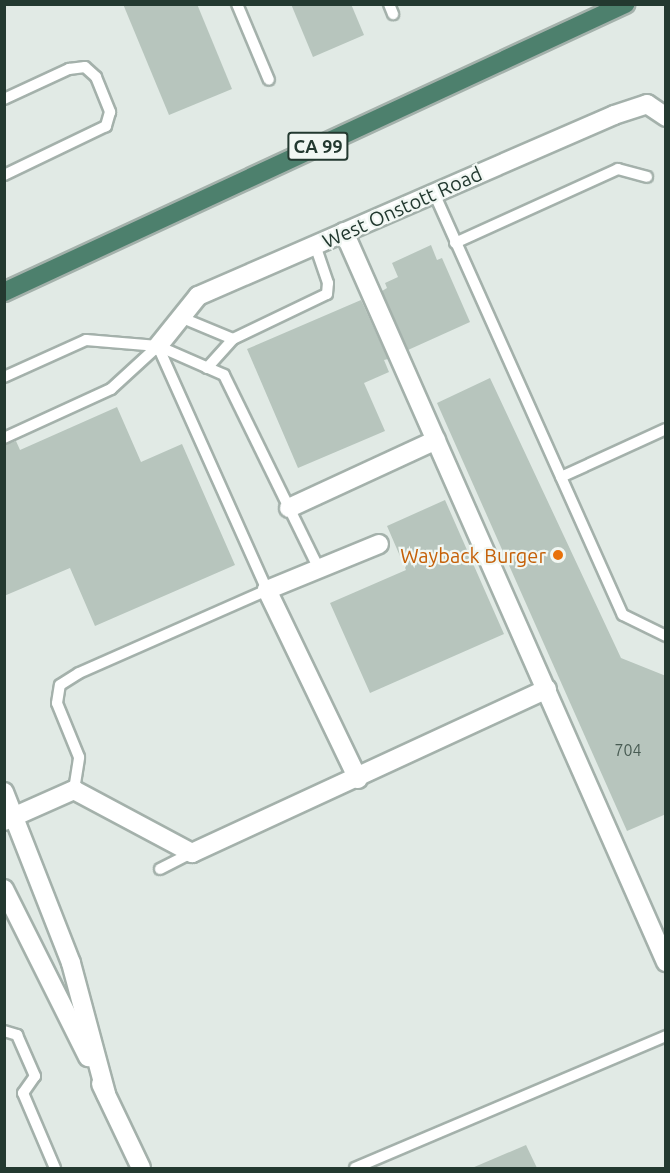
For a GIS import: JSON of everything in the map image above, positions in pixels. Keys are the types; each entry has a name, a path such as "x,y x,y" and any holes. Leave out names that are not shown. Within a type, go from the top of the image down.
{"highway":[{"name":"CA 99","path":"4,292 625,4"}],"street":[{"name":"West Onstott Road","path":"158,346 198,296 614,115 647,104 664,115"},
{"path":"344,232 666,962"},
{"path":"289,508 436,440"},
{"path":"358,778 267,590 379,544"},
{"path":"9,819 74,790 192,853 546,689"},
{"path":"4,792 9,819 71,963 106,1094"},
{"path":"4,889 141,1168"}],"lane":[{"path":"237,4 269,80"},
{"path":"4,99 69,69 85,67 96,77 110,112 106,126 4,175"},
{"path":"455,243 618,169 647,177"},
{"path":"434,193 623,615 666,636"},
{"path":"207,368 233,339 327,294 328,283 315,245"},
{"path":"180,317 233,339"},
{"path":"4,377 86,340 158,346 224,375 319,569"},
{"path":"4,438 111,389 158,346"},
{"path":"74,790 79,756 57,703 60,685 79,673 267,590 158,346"},
{"path":"561,477 666,429"},
{"path":"160,869 192,853"},
{"path":"4,1031 17,1035 34,1076 23,1093 55,1168"},
{"path":"356,1168 666,1036"}],"building":[{"path":"123,4 197,4 232,89 169,115"},
{"path":"291,4 351,4 364,35 313,57"},
{"path":"431,245 437,260 442,258 470,322 408,350 382,291 387,288 385,283 398,277 392,263"},
{"path":"361,300 388,359 384,360 389,372 364,383 385,431 298,468 247,349"},
{"path":"490,378 621,658 666,676 666,814 627,831 437,403"},
{"path":"117,407 141,462 182,444 235,565 95,626 70,568 4,596 4,445 16,441 20,450"},
{"path":"445,500 504,634 370,693 330,603 406,570 387,526"},
{"path":"526,1145 537,1168 472,1168"}],"place":[{"name":"Wayback Burger","path":"558,555"}]}
